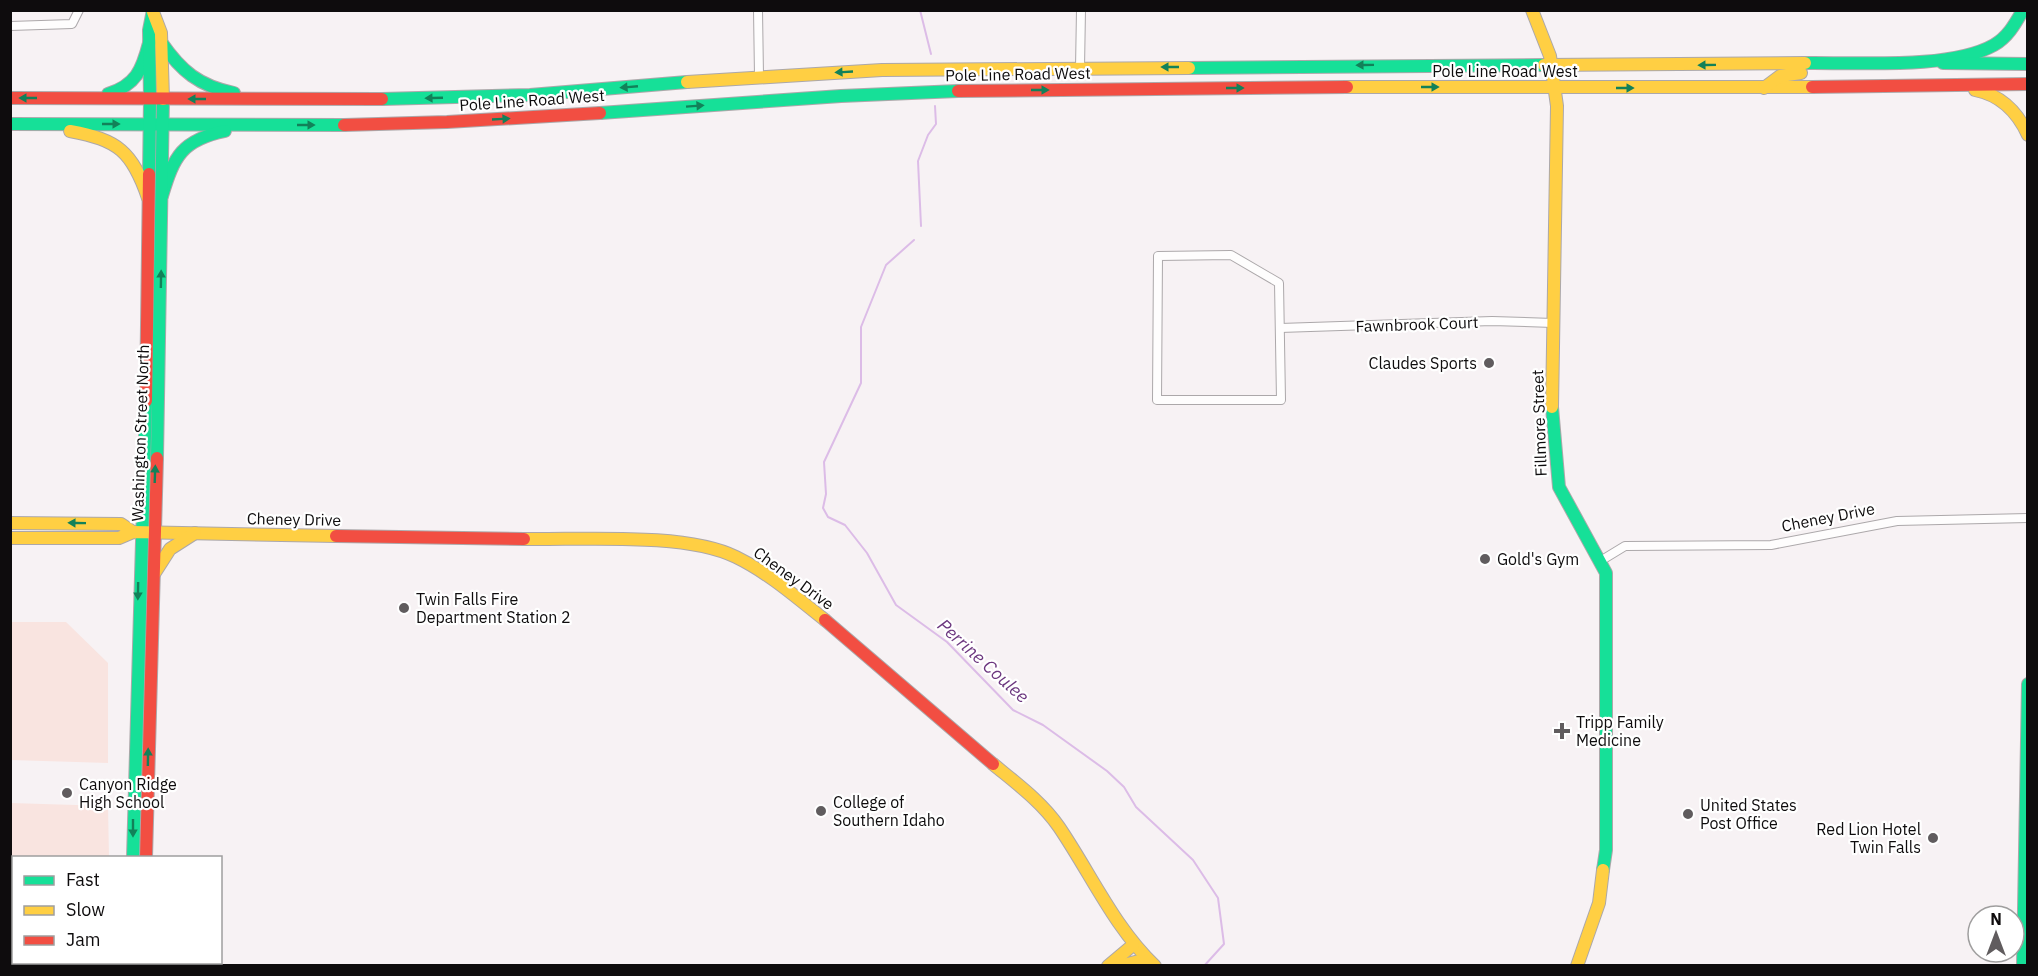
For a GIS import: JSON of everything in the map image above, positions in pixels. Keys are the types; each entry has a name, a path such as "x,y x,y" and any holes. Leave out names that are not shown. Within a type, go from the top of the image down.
{"main road":[{"name":"Fillmore Street","path":"1532,10 1554,66 1552,398 1557,482 1568,512 1602,560 1606,589 1606,850 1599,903 1577,966"},
{"path":"1919,62 1982,52 2000,42 2017,25 2023,10"},
{"name":"Washington Street North","path":"133,856 147,355 149,124 155,42 161,33 153,11"},
{"path":"94,98 133,84 155,42 195,82 228,92 272,99"},
{"name":"Washington Street North","path":"146,856 151,581 142,532 160,356 163,124 163,99 155,42"},
{"name":"Pole Line Road West","path":"10,98 398,99 530,95 759,76 882,70 1919,62 2028,64"},
{"path":"1764,88 1772,78 1785,74 1840,72 1890,63"},
{"path":"1654,88 1715,79 1754,80 1766,75 1774,64"},
{"name":"Pole Line Road West","path":"10,124 280,125 444,122 798,98 971,90 1764,88 2028,84"},
{"path":"1924,86 1984,91 1996,95 2018,117 2028,135"},
{"path":"10,124 89,134 120,145 136,163 148,198"},
{"path":"162,195 171,166 183,147 193,139 223,131 280,125"},
{"path":"10,531 17,523 121,524 142,532"},
{"path":"10,538 119,538 142,532"},
{"name":"Cheney Drive","path":"142,532 674,542 703,545 735,556 762,571 853,642 1032,796 1058,825 1133,945 1153,964"},
{"path":"151,581 160,559 172,545 195,533"},
{"path":"2022,966 2028,684"},
{"path":"1108,966 1133,945"},
{"path":"1120,966 1139,961 1153,964"}],"street":[{"path":"10,26 72,24 79,10"},
{"path":"758,10 759,76"},
{"path":"1080,68 1081,10"},
{"path":"1231,255 1241,260 1279,283 1280,328 1281,400 1157,400 1158,256 1231,255"},
{"name":"Fawnbrook Court","path":"1280,328 1492,321 1553,323"},
{"name":"Cheney Drive","path":"1602,560 1625,546 1771,545 1897,521 2028,518"}],"shaded area":[{"path":"11,622 66,622 108,663 108,763 11,760"},
{"path":"11,803 108,806 109,856 12,856 12,942 10,942"}],"waterway":[{"name":"Perrine Coulee","path":"920,10 931,54"},
{"name":"Perrine Coulee","path":"921,226 918,161 928,135 936,124 935,106"},
{"name":"Perrine Coulee","path":"914,240 886,265 861,327 861,383 824,462 826,494 823,508 828,517 845,525 867,553 896,605 947,642 1013,710 1043,725 1107,771 1124,787 1136,807 1193,860 1218,898 1224,944 1204,966"}],"traffic: fast":[{"path":"150,99 149,30 153,10"},
{"path":"1805,63 1902,63 1953,58 1975,53 1994,45 2003,38 2023,10"},
{"path":"161,42 192,76 211,86 234,93"},
{"path":"108,94 125,86 136,75 144,61 149,43"},
{"path":"1943,63 2028,64"},
{"path":"1189,68 1544,65"},
{"path":"382,99 530,95 687,82"},
{"path":"600,113 841,96 958,91"},
{"path":"149,174 150,99"},
{"path":"157,458 163,99"},
{"path":"10,124 344,125"},
{"path":"162,196 171,170 182,152 199,139 225,131"},
{"path":"133,856 146,401"},
{"path":"1552,407 1559,487 1606,573 1606,850 1603,870"},
{"path":"2023,966 2028,684"}],"traffic: slow":[{"path":"1532,10 1550,56 1557,106 1552,407"},
{"path":"153,12 161,33 163,99"},
{"path":"1544,65 1805,63"},
{"path":"687,82 882,70 1189,68"},
{"path":"1764,88 1780,76 1801,73"},
{"path":"1347,87 1812,87"},
{"path":"1975,90 1993,96 2007,105 2019,119 2028,135"},
{"path":"70,131 100,139 121,150 136,169 148,198"},
{"path":"10,523 121,524 133,532"},
{"path":"10,538 119,538 133,532 336,536"},
{"path":"154,574 170,549 195,533"},
{"path":"524,539 633,539 690,544 715,549 760,570 825,620"},
{"path":"993,764 1045,809 1071,845 1115,917 1140,951 1155,966"},
{"path":"1577,966 1599,903 1603,870"},
{"path":"1108,966 1133,945"},
{"path":"1120,966 1139,961 1150,962"}],"traffic: jam":[{"path":"1812,87 2028,84"},
{"path":"958,91 1347,87"},
{"path":"10,98 382,99"},
{"path":"344,125 447,122 600,113"},
{"path":"146,401 149,174"},
{"path":"146,856 157,458"},
{"path":"336,536 524,539"},
{"path":"825,620 993,764"}],"place":[{"name":"Claudes Sports","path":"1489,363"},
{"name":"Gold's Gym","path":"1485,559"},
{"name":"Twin Falls Fire Department Station 2","path":"404,608"},
{"name":"Tripp Family Medicine","path":"1562,731"},
{"name":"Canyon Ridge High School","path":"67,793"},
{"name":"College of Southern Idaho","path":"821,811"},
{"name":"United States Post Office","path":"1688,814"},
{"name":"Red Lion Hotel Twin Falls","path":"1933,838"}]}
